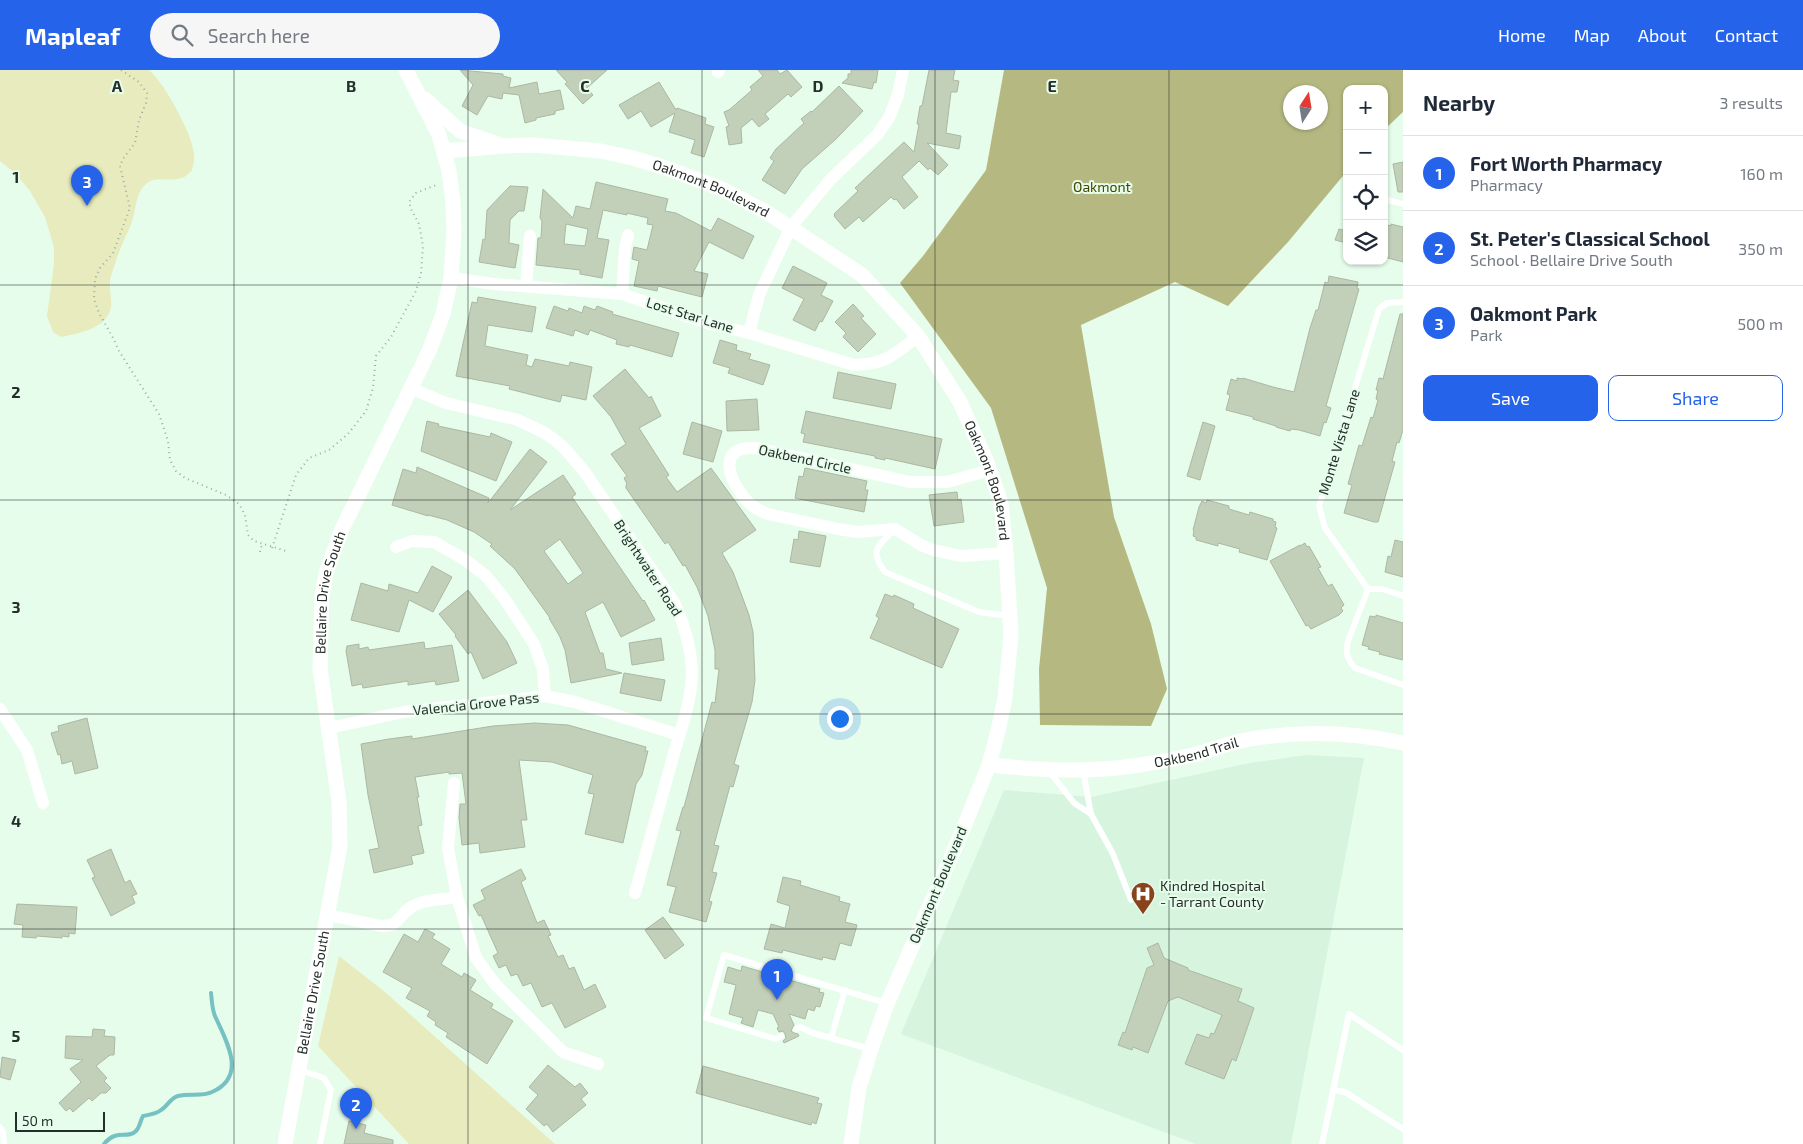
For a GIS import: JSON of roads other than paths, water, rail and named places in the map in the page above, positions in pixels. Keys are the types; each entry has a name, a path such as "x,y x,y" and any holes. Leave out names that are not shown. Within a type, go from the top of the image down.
{"street":[{"name":"Bellaire Drive South","path":"285,1144 340,846 339,802 320,668 322,596 326,573 342,529 430,349 443,314 451,278 454,230 450,182 444,151 439,135 406,70"},
{"path":"749,333 759,294 791,227 830,180 877,135 885,124 898,95 903,70"},
{"path":"419,93 460,131 504,146"},
{"name":"Oakmont Boulevard","path":"444,151 533,145 601,151 634,158 722,189 791,227 862,276 918,336 960,402 990,470 1001,503 1011,635 1004,698 998,731 988,765 958,841 887,1004 871,1049 859,1088 852,1144"},
{"path":"622,294 625,248 628,235"},
{"path":"526,286 530,236"},
{"name":"Lost Star Lane","path":"451,278 494,284 622,294 707,323 749,333 854,365 872,364 889,358 918,336"},
{"name":"Brightwater Road","path":"410,388 446,403 504,416 531,425 555,440 579,465 675,604 681,617 689,644 692,672 688,700 635,893"},
{"name":"Oakbend Circle","path":"895,529 857,532 760,511 746,500 732,479 730,463 732,455 738,450 756,448 910,482 927,483 947,482 990,470"},
{"path":"895,529 921,545 939,552 961,556 1006,553"},
{"path":"396,547 412,541 434,542 464,559 486,576 504,598 534,644 543,670 545,696"},
{"name":"Valencia Grove Pass","path":"329,728 404,712 545,696 575,702 679,735"},
{"path":"0,709 27,750 43,803"},
{"name":"Oakbend Trail","path":"988,765 1048,770 1083,770 1140,765 1191,756 1239,742 1290,735 1348,734 1403,743"},
{"path":"454,783 448,848 457,896 476,958 495,984 563,1052 598,1064"},
{"path":"328,915 381,926 392,925 411,907 420,903 457,896"}],"lane":[{"path":"1388,200 1403,204"},
{"name":"Monte Vista Lane","path":"1368,589 1325,528 1319,506 1379,309 1387,303 1403,302"},
{"path":"895,529 875,552 877,561 885,572 972,609 1010,616"},
{"path":"1403,596 1382,589 1368,589 1346,648 1346,656 1355,668 1403,686"},
{"path":"1048,770 1074,803 1091,814"},
{"path":"1083,770 1091,814 1113,854 1131,900"},
{"path":"781,1036 776,1039 706,1018 724,955 887,1004"},
{"path":"831,1038 845,990"},
{"path":"1322,1144 1349,1014 1403,1050"},
{"path":"796,1029 800,1027 814,1033 871,1049"},
{"path":"298,1070 324,1078 331,1090 320,1144"},
{"path":"1334,1090 1345,1092 1403,1129"},
{"path":"0,1127 3,1132 4,1144"}],"waterway":[{"path":"104,1144 113,1136 133,1133 143,1116 159,1111 175,1097 212,1092 223,1085 229,1077 232,1068 231,1057 214,1013 211,993"}],"place":[{"name":"Oakmont Park","path":"87,206"},
{"name":"Kindred Hospital - Tarrant County","path":"1143,915"},
{"name":"Fort Worth Pharmacy","path":"777,1000"},
{"name":"St. Peter's Classical School","path":"356,1129"}],"park label":[{"name":"Oakmont","path":"1102,187"}]}
